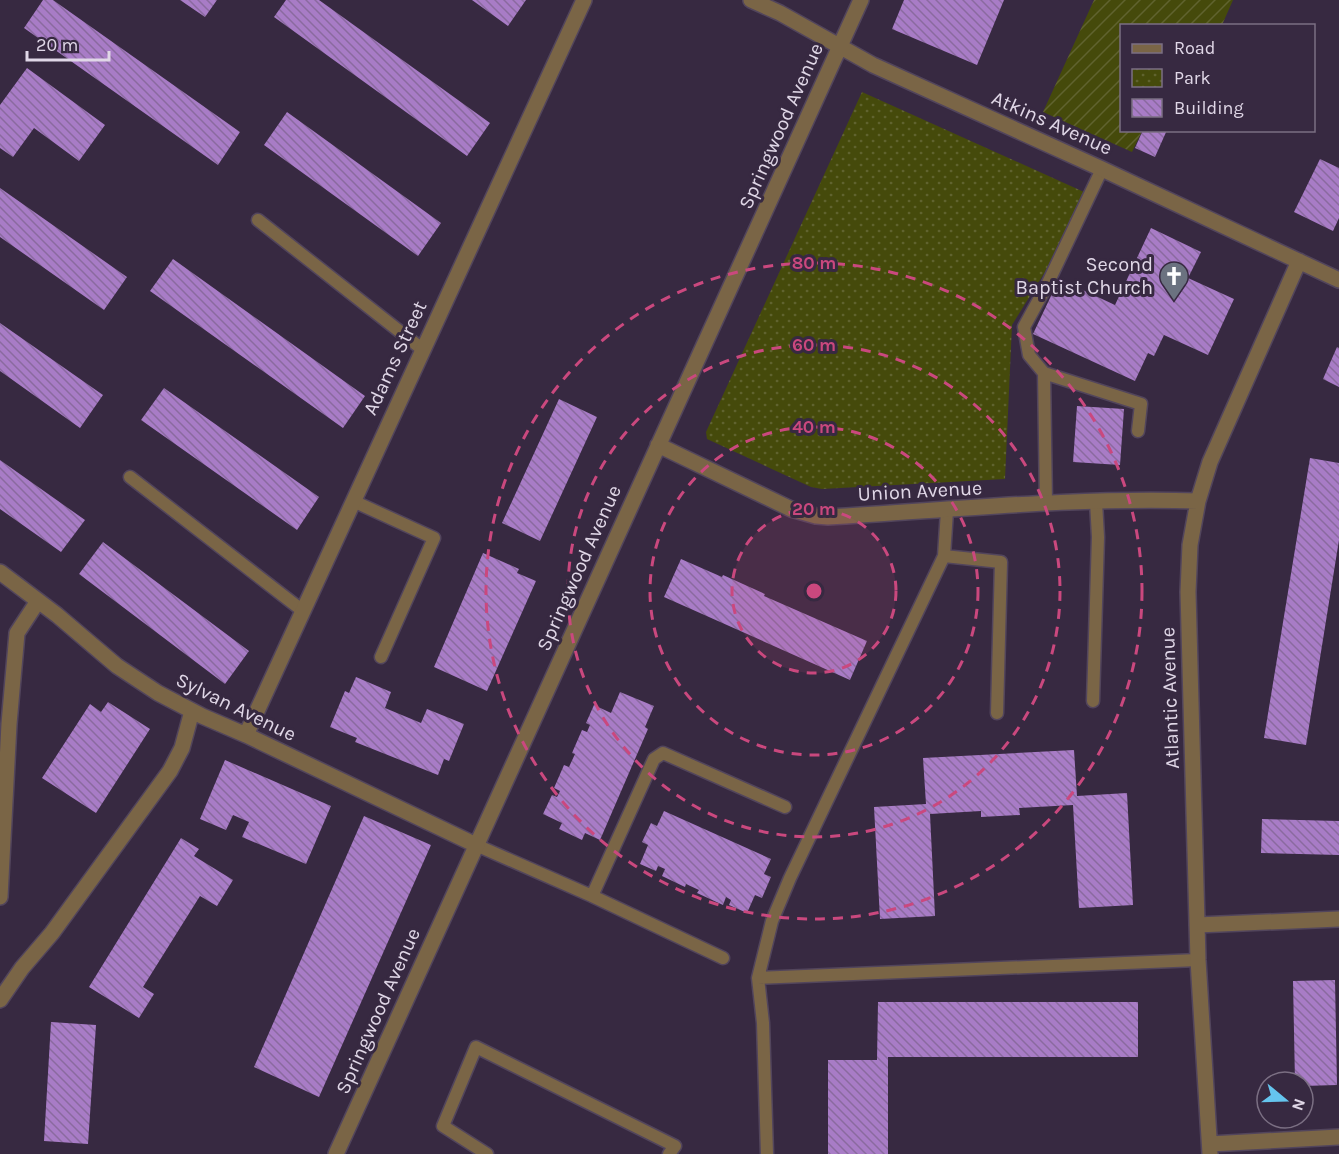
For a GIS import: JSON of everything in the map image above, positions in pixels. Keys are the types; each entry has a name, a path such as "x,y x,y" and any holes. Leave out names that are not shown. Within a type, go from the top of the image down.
{"street":[{"name":"Adams Street","path":"246,735 584,0"},
{"name":"Atkins Avenue","path":"751,0 780,13 873,65 1339,280"},
{"name":"Springwood Avenue","path":"336,1154 861,0"},
{"name":"Atlantic Avenue","path":"1210,1149 1198,960 1188,592 1190,544 1198,501 1210,462 1299,261"},
{"name":"Union Avenue","path":"658,445 791,509 816,516 1135,499 1198,501"},
{"name":"Sylvan Avenue","path":"0,572 117,666 158,693 476,845"},
{"path":"0,897 9,724 17,633 38,601"},
{"path":"0,1000 22,968 52,933 170,771 182,748 192,711"},
{"path":"1197,925 1339,919"},
{"path":"1210,1149 1339,1137"}],"lane":[{"path":"1102,169 1047,285 1024,327 1029,355 1044,372 1141,404 1137,431"},
{"path":"258,220 422,349"},
{"path":"1044,372 1046,504"},
{"path":"130,477 303,611"},
{"path":"353,501 434,538 381,657"},
{"path":"1093,702 1098,537 1096,502"},
{"path":"767,1154 758,978 772,921 790,878 944,556 947,510"},
{"path":"944,556 1001,562 997,713"},
{"path":"592,896 654,759 663,753 785,807"},
{"path":"476,845 592,896 723,958"},
{"path":"758,978 1198,960"},
{"path":"487,1154 443,1125 476,1047 675,1146 669,1154"}],"green space":[{"path":"1094,0 1233,0 1222,24 1120,24 1120,132 1142,132 1132,152 1043,112"},
{"path":"862,92 1084,192 1045,272 1012,325 1005,479 822,489 811,487 707,439 706,432"}],"building":[{"path":"43,0 53,0 240,132 218,165 24,28"},
{"path":"180,0 217,0 205,17"},
{"path":"286,0 319,0 490,123 467,156 274,17"},
{"path":"472,0 526,0 508,26"},
{"path":"904,0 1004,0 977,65 892,29"},
{"path":"27,68 105,125 79,161 34,128 13,157 0,148 0,105"},
{"path":"287,112 441,223 418,256 264,145"},
{"path":"1142,132 1166,132 1155,157 1135,148"},
{"path":"1320,159 1339,168 1339,218 1333,231 1294,212"},
{"path":"0,188 127,277 104,310 0,237"},
{"name":"Second Baptist Church","path":"1151,228 1201,252 1188,278 1234,299 1208,355 1164,335 1154,356 1148,353 1135,381 1033,334 1059,279 1115,305"},
{"path":"173,259 365,396 343,428 150,291"},
{"path":"0,323 103,395 80,428 0,371"},
{"path":"1337,347 1339,348 1339,387 1323,379"},
{"path":"164,388 319,497 297,530 141,420"},
{"path":"559,399 597,417 540,541 502,523"},
{"path":"1077,406 1124,409 1120,465 1073,462"},
{"path":"1310,458 1339,463 1339,540 1306,745 1264,738"},
{"path":"0,460 85,520 61,552 0,509"},
{"path":"103,542 249,651 225,684 79,574"},
{"path":"483,553 519,569 517,573 536,581 487,691 434,667"},
{"path":"681,559 722,577 723,575 765,594 764,596 867,641 850,680 664,597"},
{"path":"356,677 391,692 385,708 421,723 427,709 464,724 449,761 444,759 438,775 355,742 357,738 330,727 345,691 349,693"},
{"path":"620,692 654,706 645,727 648,729 600,840 585,833 582,840 559,829 562,823 543,814 552,795 557,797 560,791 554,788 564,765 569,767 575,754 572,753 582,730 587,732 590,725 586,723 594,705 611,713"},
{"path":"108,702 150,729 96,813 42,778 90,704 101,712"},
{"path":"1074,750 1077,796 1127,793 1133,905 1079,908 1073,805 1019,808 1020,815 981,817 981,811 930,814 935,916 880,919 874,807 926,804 923,758"},
{"path":"225,760 331,806 306,864 242,837 249,822 233,815 226,830 200,819"},
{"path":"664,811 771,859 764,874 771,877 762,898 755,895 747,913 729,905 731,900 726,897 723,905 697,893 699,890 686,884 685,887 662,876 665,869 658,866 656,871 640,864 648,845 642,842 651,823 657,826"},
{"path":"364,816 431,845 319,1097 254,1067"},
{"path":"1262,819 1339,821 1339,855 1261,853"},
{"path":"181,838 199,849 194,856 233,880 217,906 200,896 143,987 154,994 139,1018 89,987"},
{"path":"1335,980 1337,1085 1315,1086 1315,1070 1295,1070 1293,981"},
{"path":"878,1002 1138,1002 1138,1057 888,1057 888,1154 828,1154 828,1060 877,1060"},
{"path":"51,1022 96,1025 88,1144 44,1141"}],"place":[{"name":"Second Baptist Church","path":"1174,302"}]}
